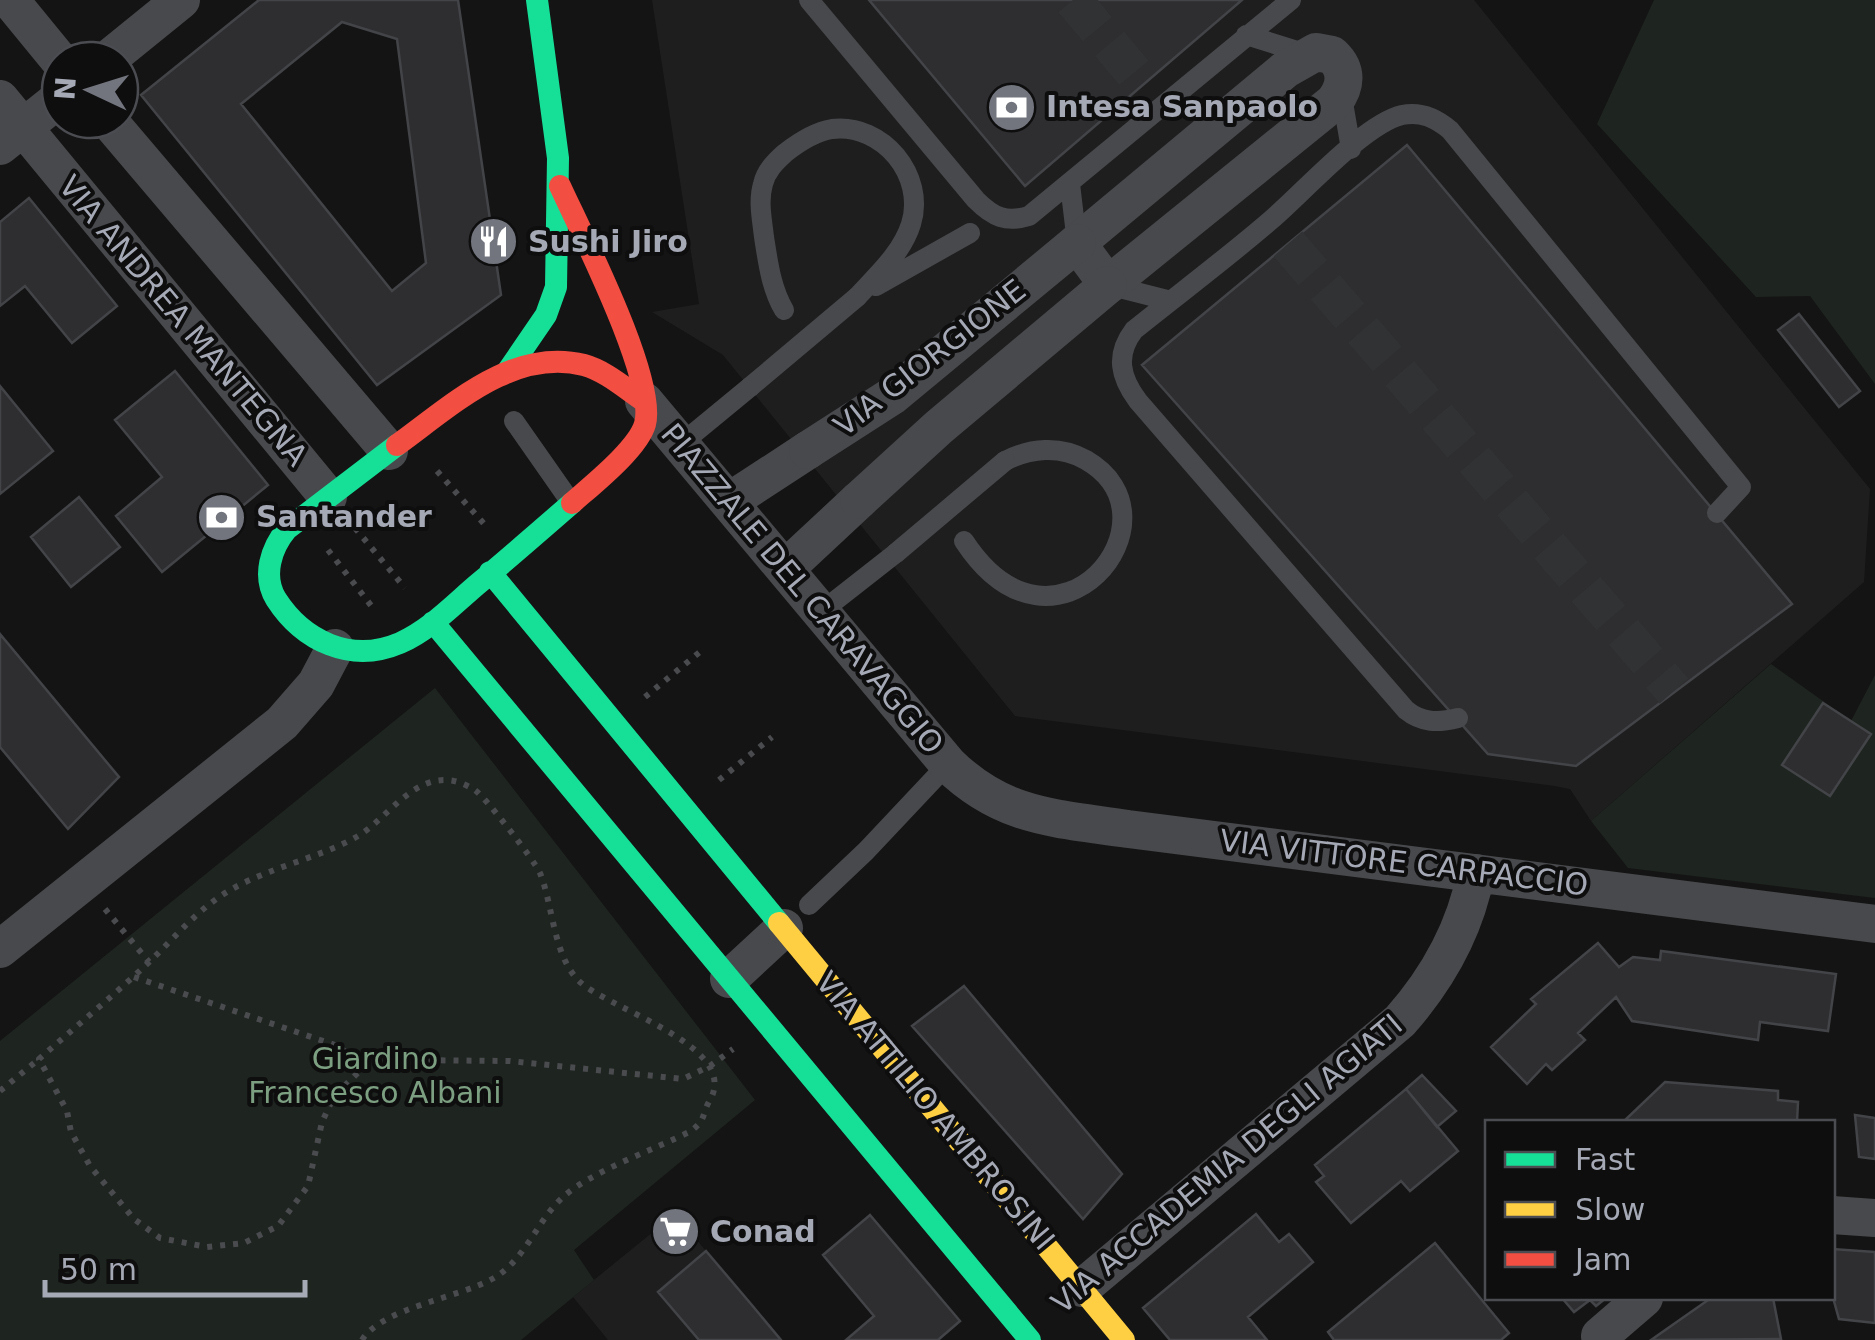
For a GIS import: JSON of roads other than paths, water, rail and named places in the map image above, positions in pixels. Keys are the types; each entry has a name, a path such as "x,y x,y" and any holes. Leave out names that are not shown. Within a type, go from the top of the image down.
{"street":[{"path":"10,0 42,40"},
{"path":"132,40 181,0"},
{"path":"507,372 552,304 557,273 560,186 537,0"},
{"path":"1308,54 1324,52 1339,62 1344,77 1341,90"},
{"name":"VIA GIORGIONE","path":"730,501 892,396 1308,54"},
{"name":"VIA GIORGIONE","path":"785,568 938,427 1328,108 1341,90"},
{"path":"8,124 40,108"},
{"name":"VIA ANDREA MANTEGNA","path":"8,124 328,497"},
{"path":"125,140 389,451"},
{"path":"560,186 626,336 644,401"},
{"path":"1077,243 1108,285"},
{"name":"PIAZZALE DEL CARAVAGGIO","path":"644,401 644,428 638,439 433,622 402,642 362,652 335,648 306,635 274,594 268,564 280,536 389,451 486,382 507,372 543,363 584,365 644,401 948,764"},
{"name":"VIA ATTILIO AMBROSINI","path":"490,572 796,916 1074,1294 1124,1340"},
{"path":"433,622 1028,1334"},
{"path":"0,948 300,706 324,673 335,648"},
{"name":"VIA VITTORE CARPACCIO","path":"948,764 982,794 1008,807 1048,817 1875,924"},
{"name":"VIA ACCADEMIA DEGLI AGIATI","path":"1074,1294 1400,1021 1429,985 1452,946 1466,914 1476,873"},
{"path":"729,979 796,916"},
{"path":"1835,1215 1875,1218"},
{"path":"1604,1340 1600,1336 1642,1300"}],"lane":[{"path":"810,0 986,210 998,218 1014,221 1029,216 1070,184 1291,0"},
{"path":"1246,35 1308,54"},
{"path":"1341,90 1350,148"},
{"path":"1458,718 1435,722 1406,710 1131,392 1121,367 1121,354 1134,330 1270,222 1350,148 1380,125 1402,115 1425,115 1450,130 1741,486 1718,514"},
{"path":"682,443 857,297 904,240 912,222 914,186 898,157 868,135 837,128 813,135 790,149 768,170 760,199 772,285 784,310"},
{"path":"1070,184 1077,243"},
{"path":"857,297 970,233"},
{"path":"1108,285 1172,301"},
{"path":"514,421 571,502"},
{"path":"822,611 1004,462 1023,452 1071,453 1097,468 1115,488 1120,502 1122,522 1113,556 1081,588 1054,596 1036,596 997,580 978,563 964,541"},
{"name":"PIAZZALE DEL CARAVAGGIO","path":"796,916 866,851 948,764"}],"tunnel":[{"path":"1073,0 1145,86"},
{"path":"1288,244 1674,691"}],"place":[{"name":"Intesa Sanpaolo","path":"1011,107"},
{"name":"Sushi Jiro","path":"493,242"},
{"name":"Santander","path":"221,517"},
{"name":"Conad","path":"675,1232"}],"park label":[{"name":"Giardino Francesco Albani","path":"375,1076"}]}
